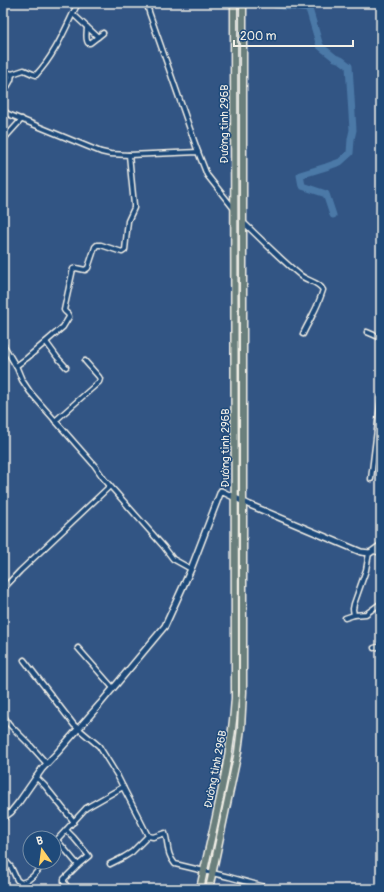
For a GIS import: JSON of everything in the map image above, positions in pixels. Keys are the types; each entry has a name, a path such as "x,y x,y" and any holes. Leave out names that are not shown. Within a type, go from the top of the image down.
{"main road":[{"name":"Đường tỉnh 296B","path":"200,889 234,724 235,698 236,455 234,3"},
{"name":"Đường tỉnh 296B","path":"209,889 238,752 243,692 243,3"}],"street":[{"path":"3,3 3,10"},
{"path":"3,71 12,74 24,70 34,75 39,72 57,47 77,3"},
{"path":"149,3 149,12 207,175 234,210"},
{"path":"73,14 98,37"},
{"path":"88,27 88,43 103,33"},
{"path":"3,94 11,80 12,74"},
{"path":"3,110 8,114 22,120 101,152 110,154 198,152"},
{"path":"3,140 22,120"},
{"path":"16,366 63,327 69,317 64,310 73,270 76,268 85,270 88,268 94,247 101,245 122,252 125,250 128,221 134,208 129,154"},
{"path":"243,222 302,277 322,288 323,290 319,303 303,334"},
{"path":"367,332 381,338"},
{"path":"46,342 66,367"},
{"path":"3,344 25,385 55,421 173,559 191,569"},
{"path":"55,421 100,380 84,361"},
{"path":"371,479 381,398"},
{"path":"3,589 110,486"},
{"path":"3,818 11,812 36,777 166,626 191,569 221,491 357,551 366,553 381,552"},
{"path":"354,615 354,604 372,552 381,545"},
{"path":"345,618 354,615 366,614 381,603"},
{"path":"374,648 381,646"},
{"path":"78,648 113,688"},
{"path":"24,660 78,729 99,746 117,775 148,836"},
{"path":"3,716 47,764"},
{"path":"36,777 74,822"},
{"path":"62,835 86,808 123,787"},
{"path":"66,830 89,856 64,879 64,882 69,889"},
{"path":"148,836 153,837 165,833 168,852 175,864 272,889"},
{"path":"110,864 132,852 148,836"},
{"path":"62,848 78,865"},
{"path":"3,858 11,867 17,880 21,883 28,880 39,870"}],"waterway":[{"path":"274,3 275,5 309,9 320,46 335,58 341,60 349,66 353,130 350,153 340,162 300,175 302,186 326,194 333,215"}]}
